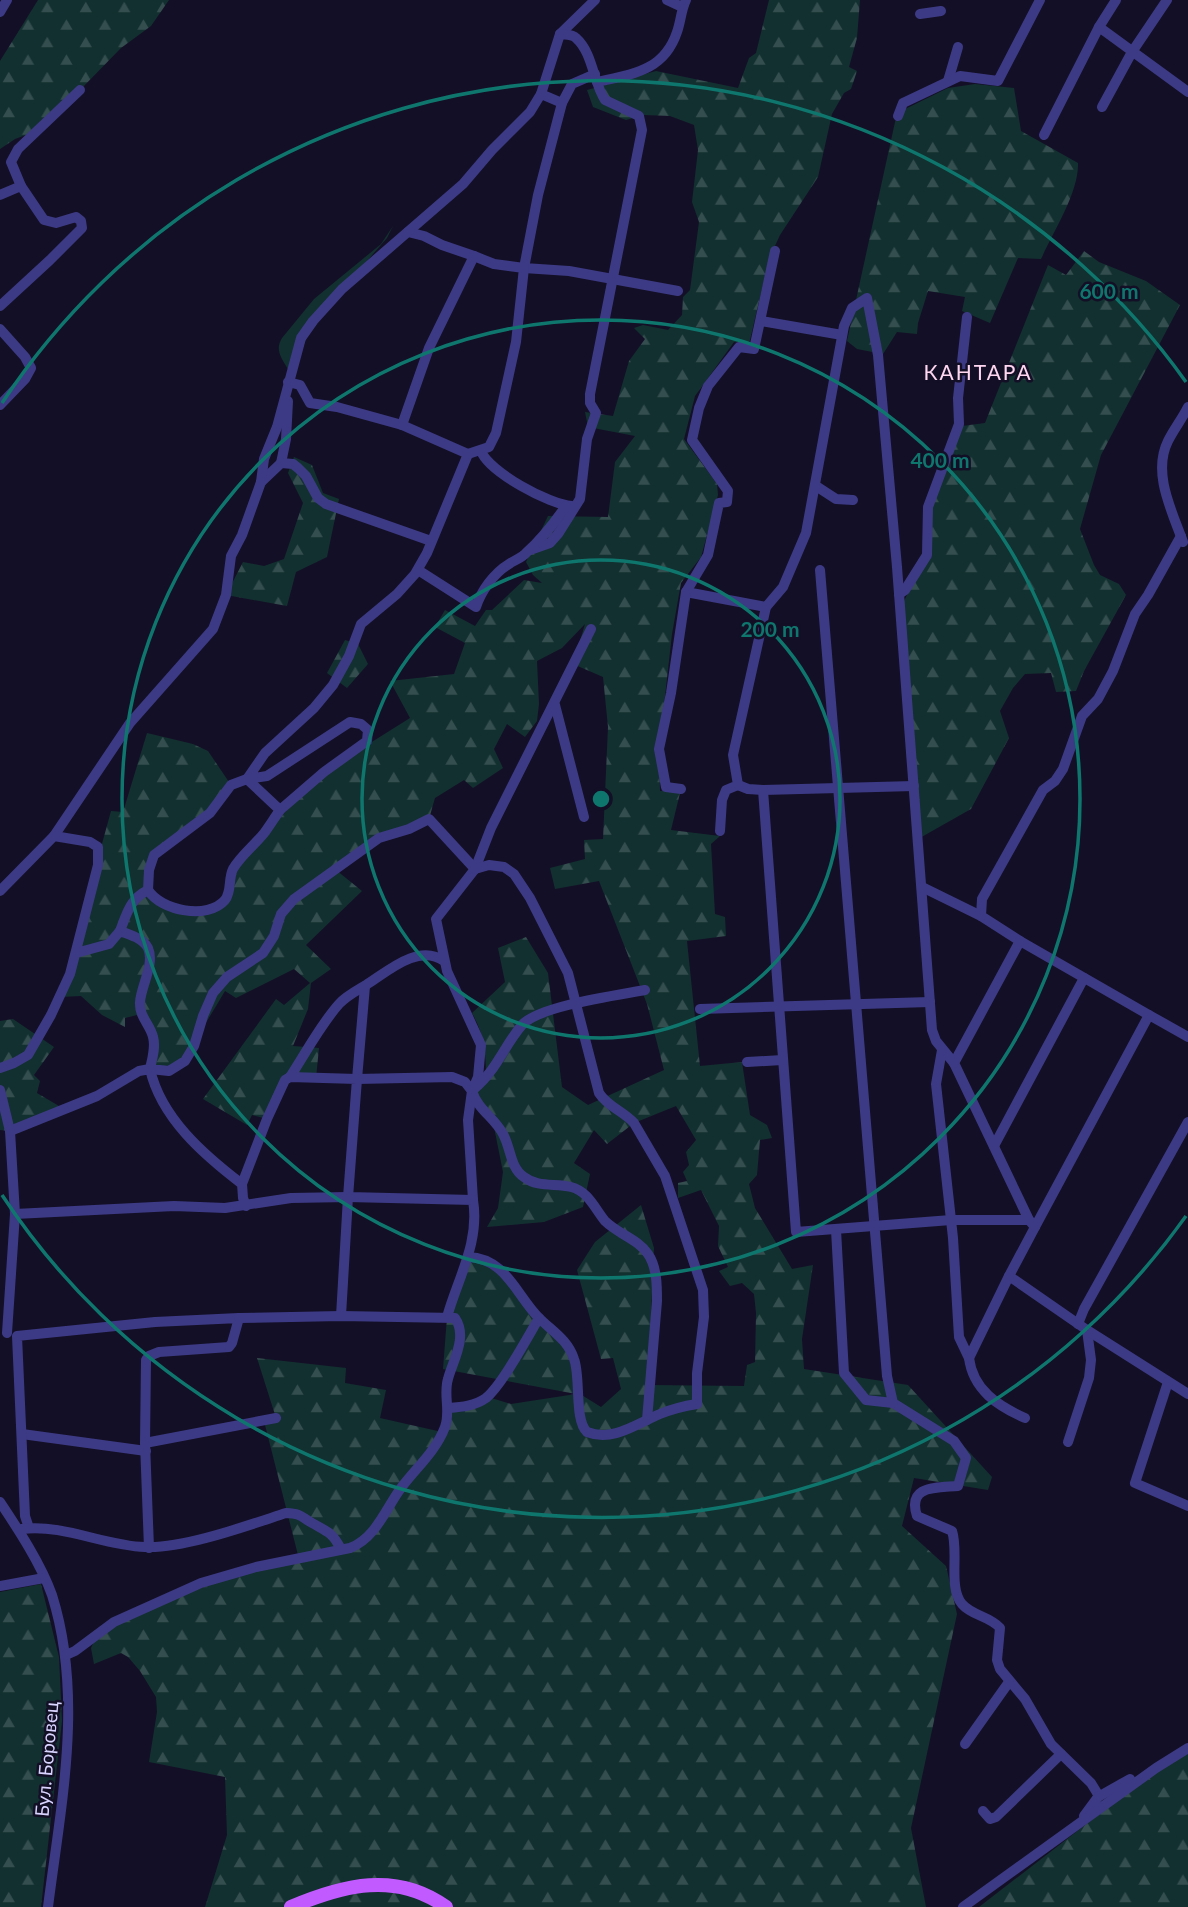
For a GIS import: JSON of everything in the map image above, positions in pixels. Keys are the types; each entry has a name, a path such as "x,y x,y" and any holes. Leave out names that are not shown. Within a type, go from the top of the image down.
{"main road":[{"path":"291,1907 330,1892 368,1884 416,1891 446,1907"}],"street":[{"path":"0,12 7,0"},
{"path":"0,891 54,836 130,723 213,629 226,596 231,555 242,535 261,482 264,459 277,427 301,338 342,289 463,184 530,112 541,94 560,34 595,0"},
{"path":"287,387 300,385 310,403 337,407 402,425 468,454 489,447 496,433 516,342 524,268 538,195 562,103 572,84 642,71 660,61 678,32 684,4 667,0"},
{"path":"898,116 903,103 960,76 998,81 1040,0"},
{"path":"1044,135 1099,27 1116,0"},
{"path":"1102,107 1132,52 1167,0"},
{"path":"920,13 941,11"},
{"path":"1099,27 1188,92"},
{"path":"530,550 550,542 558,534 580,499 587,439 596,413 590,403 590,394 643,124 635,113 605,100 577,39 560,34"},
{"path":"948,81 958,47"},
{"path":"0,306 80,231 83,224 76,217 56,223 47,222 40,216 21,186 12,166 13,154 80,90"},
{"path":"541,94 562,103"},
{"path":"0,195 21,186"},
{"path":"408,232 494,264 569,271 678,291"},
{"path":"681,789 666,787 659,749 671,693 686,593 708,555 719,503 727,502 728,491 692,440 699,408 708,386 739,347 754,349 775,251"},
{"path":"402,425 429,348 474,256"},
{"path":"738,785 733,755 766,607 783,587 806,533 842,335 852,309 867,298 878,355 932,1030 942,1050 954,1063 1032,1223"},
{"path":"899,594 905,590 927,555 928,507 959,424 958,398 967,317"},
{"path":"761,321 842,335"},
{"path":"0,329 25,357 31,368 25,379 0,405"},
{"path":"261,482 281,463 287,428 287,387"},
{"path":"981,916 982,899 1043,790 1055,781 1063,769 1082,716 1098,699 1113,671 1135,614 1182,539 1162,477 1168,440 1188,407"},
{"path":"481,451 487,462 500,472 546,498 566,506 574,506 580,499"},
{"path":"247,779 271,746 329,691 349,656 361,624 401,590 418,570 468,454"},
{"path":"281,463 293,464 298,468 306,476 318,498 326,504 431,541"},
{"path":"816,486 836,499 853,500"},
{"path":"418,570 476,607 480,595 498,573 530,550 566,506"},
{"path":"820,570 884,1354 892,1402"},
{"path":"686,593 766,607"},
{"path":"447,1317 453,1293 468,1257 475,1224 468,1120 472,1091 478,1077 481,1045 444,961 436,919 475,869 491,828 591,629"},
{"path":"555,705 584,817"},
{"path":"355,722 368,730 367,741 324,772 280,810 233,870 229,893 219,905 204,912 190,912 166,903 148,890 149,870 154,855 210,813 231,785 267,776 343,724 355,722"},
{"path":"247,779 280,810"},
{"path":"720,831 722,800 726,790 738,785 763,790 914,786"},
{"path":"763,790 796,1232 951,1220 1032,1223"},
{"path":"10,1131 97,1096 139,1071 169,1071 185,1061 194,1045 213,993 227,977 263,953 274,936 286,907 379,838 409,829 429,819 475,869"},
{"path":"0,1068 22,1059 33,1049 70,974 100,851 90,842 54,836"},
{"path":"468,1257 484,1259 493,1264 517,1287 539,1318 563,1340 575,1360 584,1429 593,1434 610,1435 673,1409 697,1404 697,1373 704,1317 703,1290 676,1206 659,1164 634,1123 628,1116 611,1107 599,1093 568,973 519,880 504,867 489,865 475,869"},
{"path":"922,887 981,916 1188,1037"},
{"path":"76,953 109,944 120,931 131,904 148,890"},
{"path":"120,931 144,943 149,953 140,1004 141,1014 153,1034 150,1069 157,1092 177,1124 217,1164 242,1184"},
{"path":"954,1063 1020,941"},
{"path":"246,1206 242,1184 279,1090 337,1006 405,960 432,956 444,961"},
{"path":"994,1146 1084,978"},
{"path":"341,1316 365,986"},
{"path":"472,1091 487,1079 528,1018 576,1004 645,990"},
{"path":"700,1009 930,1002"},
{"path":"969,1358 1032,1223 1149,1015"},
{"path":"942,1050 936,1084 951,1220 959,1337 979,1387 1004,1409 1025,1418"},
{"path":"747,1062 782,1060"},
{"path":"290,1077 452,1077 465,1082 478,1107 503,1134 516,1169 523,1177 544,1185 571,1187 579,1191 605,1220 642,1246 649,1255 657,1286 647,1420"},
{"path":"0,1090 10,1131 15,1214 8,1333 22,1434 24,1529 67,1532 149,1548 196,1539 286,1513 301,1514 325,1528 334,1535 341,1549"},
{"path":"1068,1442 1089,1378 1091,1360 1083,1327 1084,1308 1188,1122"},
{"path":"15,1214 174,1206 225,1208 291,1198 473,1200"},
{"path":"836,1230 844,1373 866,1400 892,1402 954,1441 965,1458 958,1486 923,1490 917,1496 914,1506 917,1516 952,1531 958,1598 968,1609 996,1623 1000,1628 997,1660 1000,1669 1024,1699 1051,1744 1091,1783 1100,1796"},
{"path":"1009,1276 1188,1394"},
{"path":"8,1333 239,1318 447,1317 454,1318 458,1324 459,1348 447,1380 446,1424 434,1448 402,1487 372,1532 356,1546 256,1567 201,1584 114,1622 66,1655"},
{"path":"149,1548 145,1366 149,1356 159,1352 229,1347 239,1318"},
{"path":"448,1408 468,1406 486,1398 507,1371 539,1318"},
{"path":"1168,1382 1135,1483 1188,1506"},
{"path":"22,1434 146,1447 276,1418"},
{"name":"Бул. Боровец","path":"0,1502 24,1529 51,1592 66,1655 69,1691 68,1741 48,1907"},
{"path":"0,1586 44,1578"},
{"path":"965,1744 1009,1682"},
{"path":"963,1907 1188,1748"},
{"path":"983,1811 990,1819 996,1817 1061,1754"},
{"path":"1085,1819 1087,1811 1100,1796 1132,1777 1142,1778"}],"green space":[{"path":"38,0 169,0 151,26 121,48 34,132 15,139 0,149 0,61"},
{"path":"769,0 860,0 857,38 849,67 857,71 851,89 844,93 832,114 818,177 780,235 769,259 749,344 734,342 695,396 684,439 717,484 718,495 701,557 681,583 672,634 659,749 660,791 681,789 671,830 720,836 711,844 715,914 725,917 726,936 687,941 700,1066 742,1062 750,1115 767,1125 772,1138 760,1140 757,1175 749,1184 755,1208 792,1269 813,1265 802,1339 804,1369 908,1385 992,1477 988,1490 914,1478 902,1526 946,1566 957,1614 911,1828 926,1907 205,1907 227,1835 225,1777 149,1762 157,1712 156,1697 128,1657 121,1653 94,1664 91,1648 96,1637 146,1607 298,1555 264,1421 276,1418 257,1358 346,1368 345,1383 386,1390 380,1418 442,1432 448,1412 488,1397 511,1404 576,1394 443,1369 447,1317 468,1257 484,1260 563,1340 580,1394 601,1407 621,1389 613,1358 601,1359 577,1270 595,1242 641,1205 654,1248 648,1385 744,1386 747,1365 755,1362 756,1313 754,1294 742,1283 730,1286 719,1271 728,1267 718,1246 719,1226 701,1190 678,1198 678,1183 687,1181 683,1172 689,1165 686,1152 696,1140 676,1106 634,1123 607,1144 594,1130 574,1163 590,1174 583,1207 544,1222 487,1227 498,1208 503,1172 491,1112 472,1091 486,1077 486,1059 484,1044 472,1013 505,982 498,948 526,937 548,973 562,1087 588,1105 664,1070 647,1004 599,881 555,889 550,868 585,859 584,840 603,839 608,727 603,677 573,664 585,624 562,648 537,661 537,721 525,737 507,724 494,749 503,768 473,788 464,780 435,798 429,819 392,833 336,870 362,891 306,945 331,969 311,983 308,1009 293,1046 319,1048 316,1078 290,1077 267,1119 252,1115 247,1125 203,1099 276,999 284,1005 310,983 294,969 236,998 225,991 180,1066 150,1069 154,1041 141,1014 125,1018 125,1027 102,1015 81,996 60,997 111,811 123,812 147,733 193,744 208,751 231,785 210,813 159,851 148,890 166,903 211,909 230,888 245,854 324,772 410,718 390,681 454,674 465,643 435,627 445,610 475,626 486,610 492,610 524,580 542,583 533,575 526,562 548,516 608,517 615,462 635,436 588,427 585,412 613,416 629,361 645,339 634,328 643,325 668,330 682,315 683,297 690,290 699,222 692,202 698,150 694,125 670,116 644,115 626,120 593,107 587,90 656,71 738,88 749,58 756,53"},
{"path":"975,84 1014,88 1021,131 1078,163 1074,186 1064,212 1041,259 1018,258 990,323 962,311 965,297 928,291 917,334 897,332 883,354 857,349 847,341 897,113 948,88"},
{"path":"393,226 387,238 360,269 319,309 291,375 279,352 282,338 314,299 381,244"},
{"path":"1084,251 1099,262 1146,281 1180,305 1101,455 1080,529 1100,575 1119,584 1126,595 1084,671 1076,691 1056,692 1051,673 1025,674 1013,688 1000,711 1009,738 971,809 918,839 902,605 927,555 932,505 962,426 985,423 1048,265 1066,275"},
{"path":"294,457 312,465 323,493 339,499 327,557 296,572 287,606 226,595 243,562 264,566 284,559 303,503 288,473"},
{"path":"345,640 358,644 368,664 347,688 327,673"},
{"path":"13,1019 54,1047 34,1075 40,1081 37,1093 64,1109 10,1131 0,1130 0,1021"},
{"path":"41,1584 59,1657 62,1721 41,1907 0,1907 0,1592"},
{"path":"1188,1753 1188,1907 979,1907 1142,1781"}],"district":[{"name":"КАНТАРА","path":"978,371"}]}
